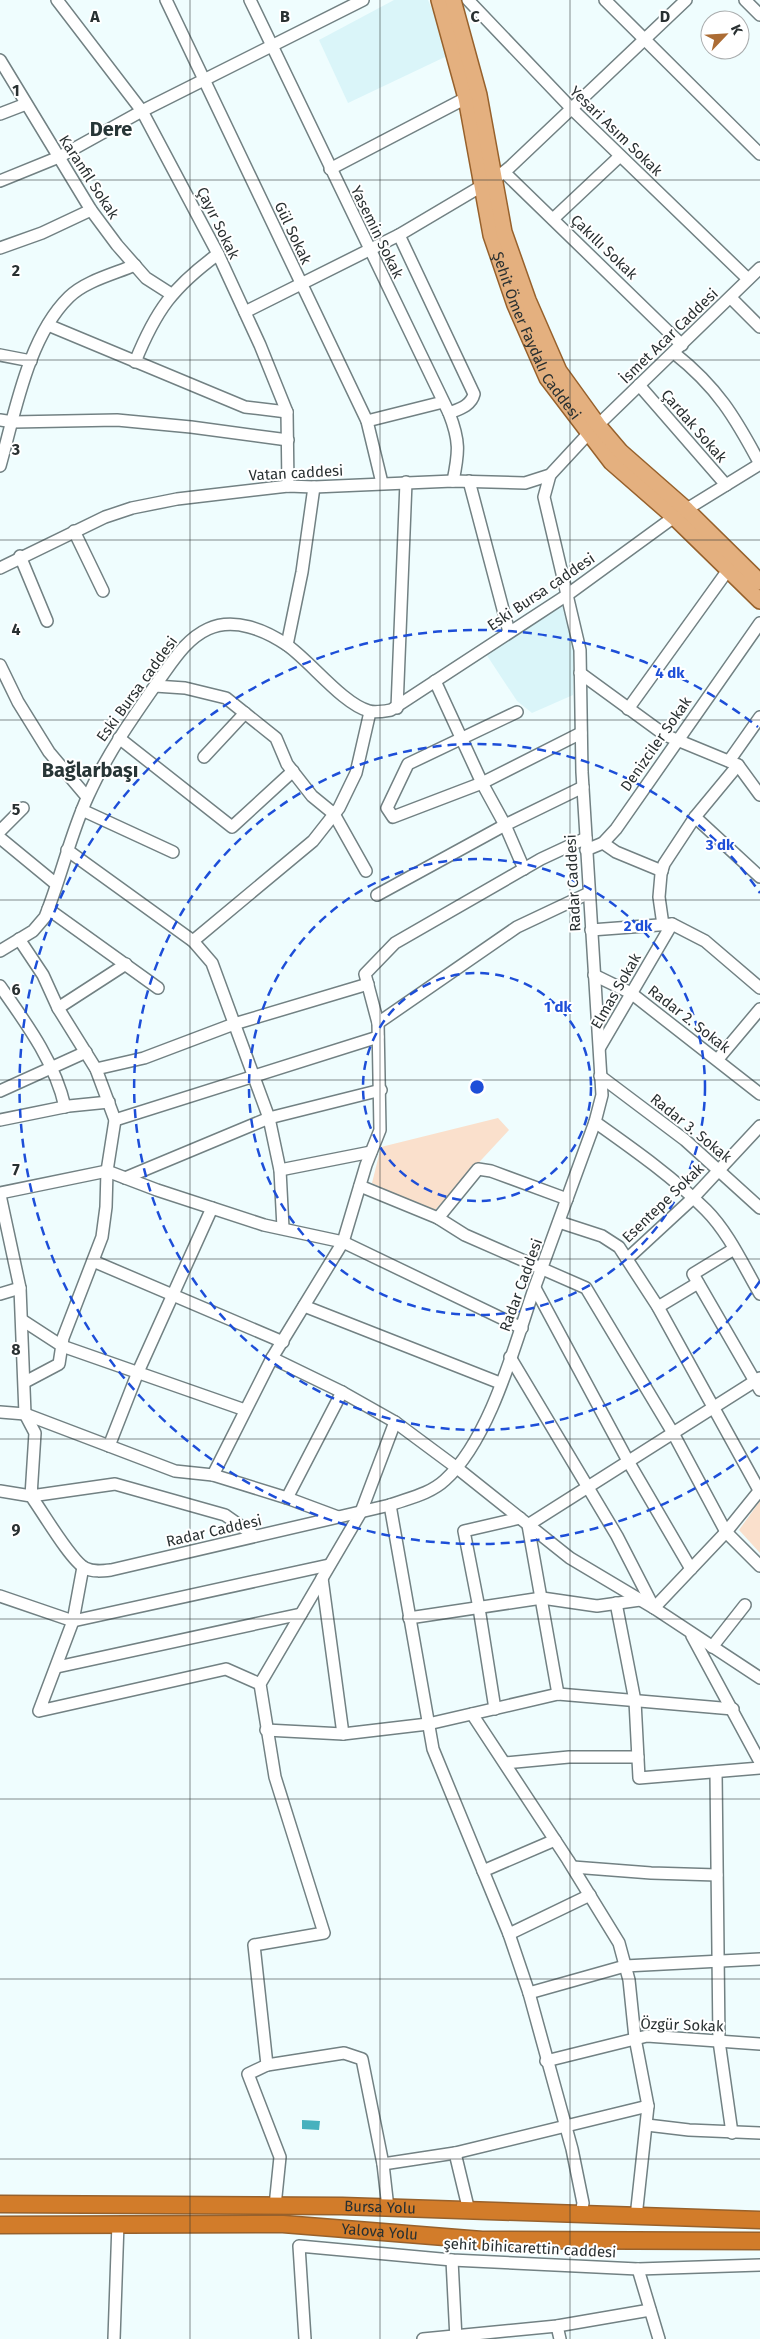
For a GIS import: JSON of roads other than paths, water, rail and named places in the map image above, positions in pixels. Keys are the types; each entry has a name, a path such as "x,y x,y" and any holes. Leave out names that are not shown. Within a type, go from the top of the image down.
{"highway":[{"name":"Bursa Yolu","path":"0,2204 388,2208 760,2220"},
{"name":"Yalova Yolu","path":"0,2224 283,2224 482,2240 760,2242"}],"main road":[{"name":"Şehit Ömer Faydalı Caddesi","path":"439,0 466,98 476,149 493,179"},
{"name":"Şehit Ömer Faydalı Caddesi","path":"453,0 479,95 493,179 491,235 515,305 547,378 593,430 611,462 680,514 760,582"},
{"name":"Şehit Ömer Faydalı Caddesi","path":"680,514 728,570 760,601"}],"street":[{"name":"Çayır Sokak","path":"57,0 142,112 218,254 288,412 288,486"},
{"name":"Gül Sokak","path":"166,0 300,285 367,421 382,483"},
{"name":"Yasemin Sokak","path":"250,0 368,250 449,413 459,453 453,481"},
{"name":"Yesari Asım Sokak","path":"468,0 572,109 748,279"},
{"path":"605,0 760,154"},
{"path":"245,312 399,235 493,179 572,109 686,0"},
{"path":"744,0 760,15"},
{"path":"0,181 58,157 359,1"},
{"name":"Karanfil Sokak","path":"0,60 91,210 146,278 172,294"},
{"path":"330,169 466,98"},
{"path":"0,114 26,104"},
{"path":"553,219 620,156"},
{"name":"Çakıllı Sokak","path":"493,179 553,219 678,349 731,411 760,464"},
{"path":"0,248 42,233 91,210"},
{"path":"399,235 474,394 472,400 467,405 449,413"},
{"path":"135,362 147,332 172,294 193,273 218,254"},
{"path":"0,466 31,361 48,326 69,296 86,285 134,265"},
{"name":"İsmet Acar Caddesi","path":"593,430 760,268"},
{"path":"730,298 760,327"},
{"path":"48,326 245,407 288,412"},
{"path":"0,355 31,361"},
{"name":"Çardak Sokak","path":"639,386 726,485"},
{"path":"367,421 444,402"},
{"path":"0,420 12,422 117,420 191,427 288,440"},
{"name":"Vatan caddesi","path":"0,568 20,556 74,530 105,517 155,502 288,486 314,487 453,481 525,483 550,475 593,430"},
{"name":"Eski Bursa caddesi","path":"0,951 33,931 45,918 82,810 107,756 155,686 192,637 210,628 227,625 247,626 262,630 287,645 350,703 370,712 397,708 567,595 680,514 760,464"},
{"path":"525,483 544,497 550,475"},
{"path":"469,481 509,632"},
{"path":"397,708 406,482"},
{"path":"287,645 302,572 314,487"},
{"name":"Radar Caddesi","path":"83,1567 94,1571 111,1570 390,1505 428,1492 444,1481 457,1468 473,1445 500,1383 543,1269 558,1222 595,1122 602,1095 583,787 580,650 544,497"},
{"path":"74,530 103,591"},
{"path":"20,556 46,621"},
{"path":"628,709 728,570"},
{"name":"Denizciler Sokak","path":"368,984 365,974 394,943 524,868 586,844 603,843 616,829 760,623"},
{"path":"0,665 18,702 49,752 87,798"},
{"path":"580,674 665,735 733,763 760,795"},
{"path":"435,681 524,868"},
{"path":"155,686 185,688 226,698 276,738 287,764 312,796 334,814 366,871"},
{"path":"193,940 313,842 334,814 356,773 370,712"},
{"path":"516,712 408,764 387,808 393,817 482,783 582,734"},
{"path":"204,757 245,713"},
{"path":"668,924 659,897 662,871 695,817 733,763 760,717"},
{"path":"120,738 232,827 292,771"},
{"path":"377,895 505,825 583,787"},
{"path":"0,831 23,808"},
{"path":"82,810 174,852"},
{"path":"695,817 760,877"},
{"path":"0,838 56,884"},
{"path":"603,843 616,852 662,871"},
{"path":"68,850 193,940 212,963 269,1118 280,1170 282,1228"},
{"path":"378,1023 517,927 589,893"},
{"path":"48,909 158,988"},
{"path":"591,930 668,924 705,941 760,988"},
{"name":"Elmas Sokak","path":"600,1047 668,924"},
{"path":"19,940 43,975 58,1008 96,1069 116,1120 107,1171 106,1207 102,1237 62,1346 59,1364 25,1382"},
{"path":"58,1008 126,964"},
{"name":"Radar 2. Sokak","path":"594,975 631,993 718,1059 760,1094"},
{"path":"96,1069 144,1058 234,1024 368,984 378,1023 381,1090 380,1130 343,1242 272,1358 213,1475"},
{"path":"0,986 28,1026 52,1068 60,1087 64,1107"},
{"path":"718,1059 760,1009"},
{"path":"116,1120 378,1037"},
{"path":"0,1091 86,1052"},
{"name":"Radar 3. Sokak","path":"600,1076 685,1140 758,1202"},
{"path":"125,1178 269,1118 381,1090"},
{"path":"0,1120 64,1107 109,1102"},
{"path":"595,1122 648,1161 707,1210 734,1249 760,1294"},
{"name":"Esentepe Sokak","path":"627,1258 692,1199 760,1126"},
{"path":"280,1170 372,1152"},
{"path":"438,1218 478,1169 492,1172 567,1199"},
{"path":"260,1684 226,1669 40,1711 73,1621 83,1567 73,1558 31,1496 35,1433 25,1414 20,1288 0,1194 107,1171 212,1208 282,1228 343,1242 522,1328"},
{"path":"360,1186 438,1218 465,1235 586,1288 673,1433 726,1532 760,1566"},
{"path":"109,1446 138,1372 212,1208"},
{"path":"558,1222 602,1236 619,1247 658,1307 760,1490 726,1532 654,1608"},
{"path":"495,1709 480,1608 464,1531 524,1521 588,1487 713,1406 758,1383 693,1274 734,1249"},
{"path":"93,1261 283,1342"},
{"path":"658,1307 698,1283"},
{"path":"0,1294 20,1288"},
{"path":"535,1288 628,1462 691,1569"},
{"path":"304,1306 500,1383"},
{"path":"22,1320 62,1346 245,1410"},
{"path":"510,1357 617,1536 654,1608"},
{"path":"272,1358 342,1392 395,1422 457,1468 570,1558 654,1608 760,1678"},
{"path":"287,1498 342,1392"},
{"path":"0,1412 25,1414 175,1471 213,1475 287,1498 338,1517"},
{"path":"267,2065 254,1945 324,1933 275,1777 260,1684 360,1512 395,1422"},
{"path":"0,1491 31,1496 115,1484 224,1515 255,1536"},
{"path":"390,1505 433,1750 509,1934 529,1993 565,2126 583,2203 582,2214"},
{"path":"524,1521 542,1598 558,1694"},
{"path":"0,1596 73,1621 330,1565"},
{"path":"322,1578 343,1734"},
{"path":"410,1618 542,1598 597,1606 640,1600"},
{"path":"616,1603 635,1701 639,1778 760,1768"},
{"path":"712,1647 745,1605"},
{"path":"57,1667 301,1614"},
{"path":"692,1634 760,1762"},
{"path":"266,1730 343,1734 428,1724 558,1694 733,1709"},
{"path":"472,1714 573,1867 619,1943 629,1980 636,2038 648,2106 636,2217"},
{"path":"505,1762 569,1757 638,1757"},
{"path":"716,1772 720,2041 732,2133"},
{"path":"483,1871 555,1840"},
{"path":"573,1867 651,1874 717,1875"},
{"path":"509,1934 590,1895"},
{"path":"529,1993 626,1966 760,1960"},
{"name":"Özgür Sokak","path":"546,2061 647,2036 760,2044"},
{"path":"275,2206 280,2157 248,2074 267,2065 344,2053 362,2059 383,2164 388,2208"},
{"path":"383,2164 455,2153 648,2106"},
{"path":"647,2125 732,2133 760,2133"},
{"path":"455,2153 469,2211"},
{"path":"114,2339 118,2223"},
{"name":"şehit bihicarettin caddesi","path":"305,2339 299,2246 452,2260 638,2269 759,2267"},
{"path":"452,2260 456,2338"},
{"path":"638,2269 659,2339"},
{"path":"423,2339 456,2338 557,2326 650,2310"},
{"path":"557,2326 560,2339"}],"water":[{"path":"302,2120 320,2121 319,2130 302,2129"}],"district":[{"name":"Dere","path":"111,129"},
{"name":"Bağlarbaşı","path":"90,770"}]}
